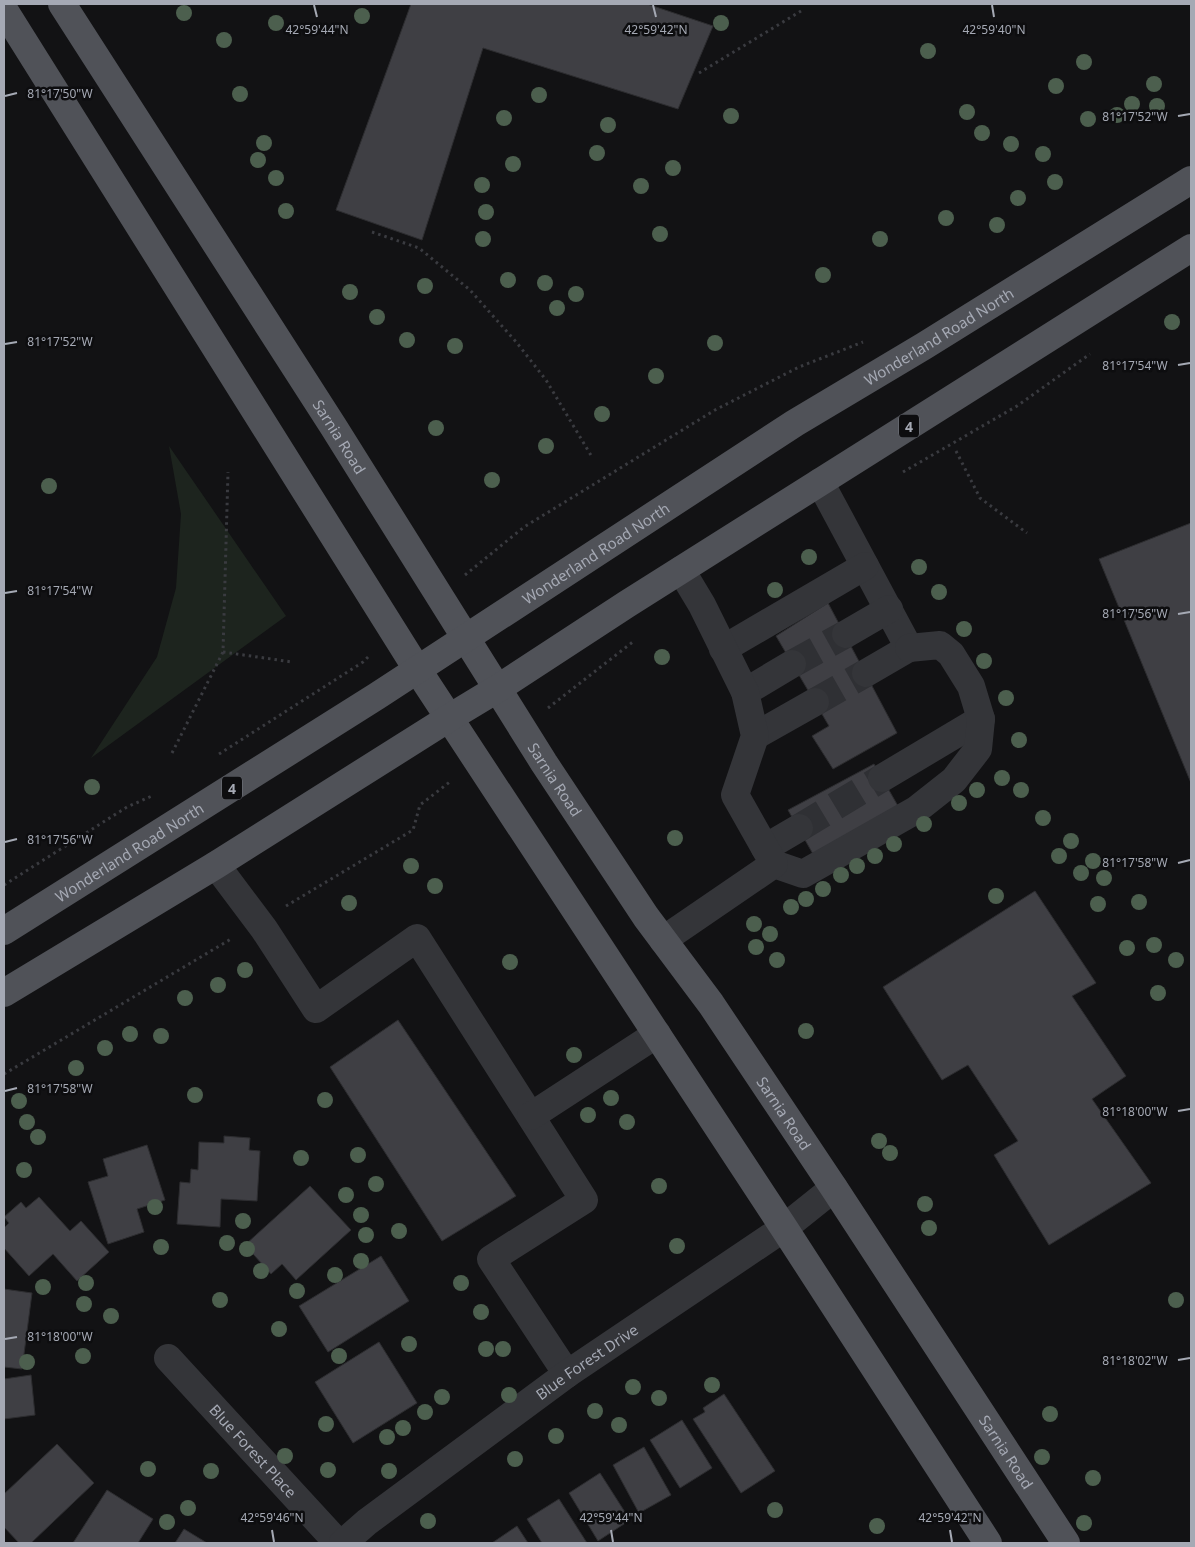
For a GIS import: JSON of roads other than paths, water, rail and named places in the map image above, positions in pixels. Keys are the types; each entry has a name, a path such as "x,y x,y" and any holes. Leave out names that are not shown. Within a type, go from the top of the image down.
{"main road":[{"name":"Sarnia Road","path":"62,4 328,418 544,764 663,940 711,1004 834,1188 1066,1543"},
{"path":"4,10 417,669 784,1228 988,1543"},
{"name":"Wonderland Road North","path":"4,931 378,696 796,423 1191,180"},
{"name":"4","path":"4,993 216,865 497,689 681,570 1191,248"}],"street":[{"path":"820,482 909,648"},
{"path":"723,648 865,566"},
{"path":"681,570 702,605 745,692 755,736 735,795 769,856 803,874 916,810 954,780 978,748 981,719 971,686 951,654 940,645 909,648 866,673"},
{"path":"846,634 889,609"},
{"path":"745,692 792,664"},
{"path":"755,736 815,702"},
{"path":"882,778 981,719"},
{"path":"663,940 769,856 799,828"},
{"path":"216,865 259,922 316,1009 417,938 584,1200 491,1259 567,1374"},
{"path":"531,1116 657,1034"},
{"name":"Blue Forest Drive","path":"343,1543 367,1522 567,1374 784,1228 834,1188"},
{"name":"Blue Forest Place","path":"168,1358 338,1543"}],"tunnel":[{"path":"792,664 846,634"},
{"path":"815,702 866,673"},
{"path":"799,828 882,778"}]}
